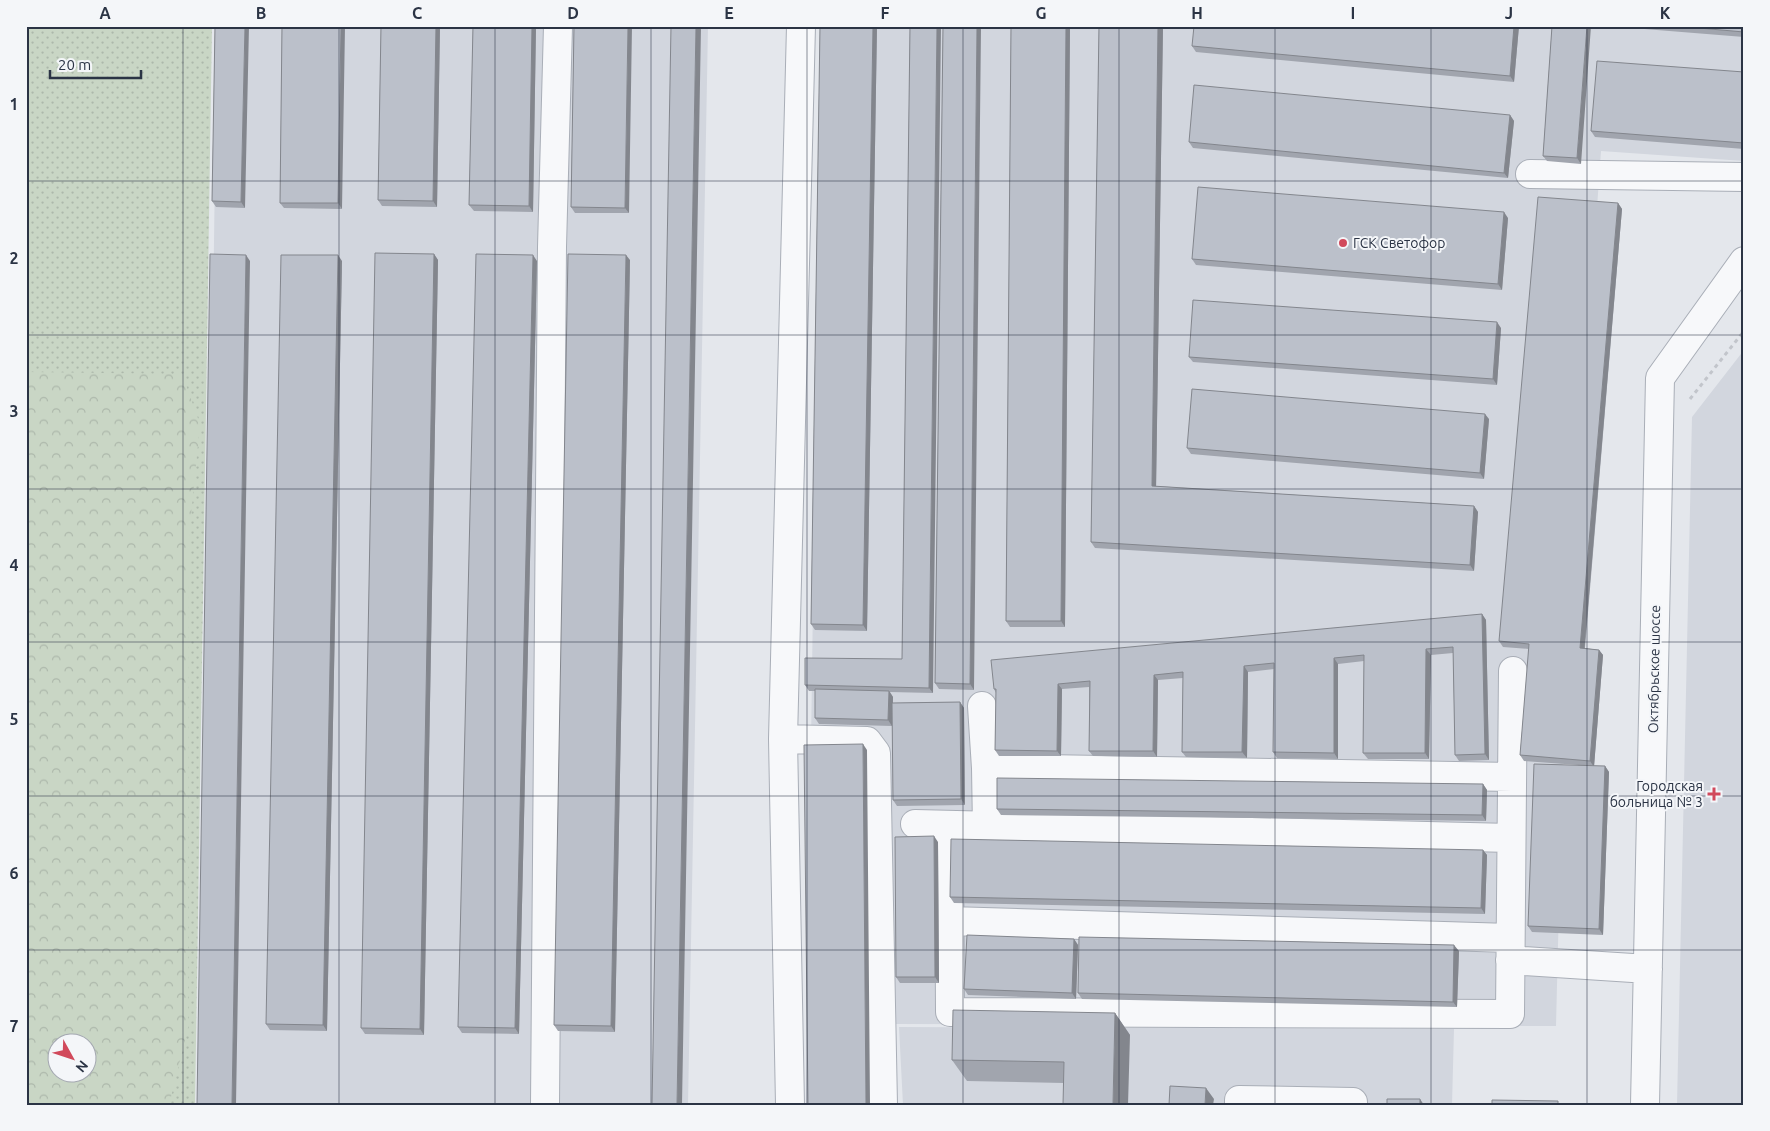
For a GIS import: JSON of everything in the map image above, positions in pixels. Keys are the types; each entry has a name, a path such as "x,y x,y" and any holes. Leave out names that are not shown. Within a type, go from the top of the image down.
{"street":[{"path":"545,1105 552,267 558,26"},
{"path":"790,1105 783,738 801,26"},
{"path":"1530,174 1744,177"},
{"name":"Октябрьское шоссе","path":"1644,1105 1660,378 1744,261"},
{"path":"949,825 950,1012 1510,1014 1514,671"},
{"path":"982,706 986,768 986,826"},
{"path":"783,738 867,741 876,752 883,1105"},
{"path":"986,768 1512,777"},
{"path":"915,824 1511,838"},
{"path":"949,921 1510,949 1648,968"},
{"path":"1239,1105 1239,1100 1354,1102 1353,1105"}],"shaded area":[{"path":"217,26 708,26 688,1105 202,1105"},
{"path":"821,26 1744,26 1744,161 1601,151 1565,664 1556,1026 894,1024 896,1105 806,1105"},
{"name":"Городская больница № 3","path":"1744,350 1744,1105 1677,1105 1692,417"},
{"path":"899,1027 1454,1029 1452,1105 903,1105"}],"green space":[{"path":"26,26 212,26 195,1105 26,1105"},
{"path":"26,372 182,374 200,424 189,536 188,1028 169,1105 26,1105"}],"building":[{"path":"215,26 245,26 241,202 212,201"},
{"path":"282,26 341,26 338,203 280,203"},
{"path":"381,26 436,26 433,201 378,200"},
{"path":"473,26 532,26 529,206 469,205"},
{"path":"574,26 628,26 625,208 571,207"},
{"path":"671,26 696,26 677,1105 652,1105"},
{"path":"820,26 873,26 863,625 811,624"},
{"path":"910,26 937,26 929,688 805,685 805,658 902,659"},
{"path":"943,26 977,26 970,684 935,683"},
{"path":"1011,26 1066,26 1061,621 1006,621"},
{"path":"1099,26 1158,26 1152,486 1474,506 1470,565 1091,542"},
{"path":"1194,26 1514,26 1510,76 1192,46"},
{"path":"1552,26 1587,26 1577,158 1543,156"},
{"path":"1676,26 1744,26 1744,32"},
{"path":"1597,61 1744,72 1744,143 1591,131"},
{"path":"1194,85 1510,115 1504,173 1189,142"},
{"path":"1198,187 1504,212 1498,284 1192,259"},
{"path":"1538,197 1618,203 1580,648 1599,650 1590,761 1520,755 1529,644 1499,641"},
{"path":"375,253 434,254 420,1029 361,1028"},
{"path":"210,254 246,255 232,1105 197,1105"},
{"path":"476,254 533,255 515,1028 458,1027"},
{"path":"568,254 626,255 611,1026 554,1025"},
{"path":"281,255 338,255 323,1025 266,1024"},
{"path":"1193,300 1497,322 1493,379 1189,357"},
{"path":"1192,389 1485,414 1480,473 1187,448"},
{"path":"1482,614 1485,754 1455,755 1453,647 1426,649 1425,753 1363,753 1364,655 1334,658 1334,753 1273,752 1274,663 1244,666 1242,752 1182,752 1183,672 1154,675 1153,751 1089,751 1090,681 1058,684 1057,751 995,750 996,689 994,689 991,660"},
{"path":"815,689 889,691 888,720 815,718"},
{"path":"960,702 961,799 893,800 892,703"},
{"path":"863,744 866,1105 808,1105 804,745"},
{"path":"1534,764 1605,766 1599,929 1528,926"},
{"path":"997,778 1483,784 1482,815 997,809"},
{"path":"934,836 935,977 896,977 895,837"},
{"path":"951,839 1483,850 1481,908 950,897"},
{"path":"967,935 1074,939 1072,993 964,989"},
{"path":"1079,937 1454,945 1453,1002 1078,993"},
{"path":"953,1010 1115,1013 1113,1105 1063,1105 1064,1062 952,1060"},
{"path":"1170,1086 1206,1088 1205,1105 1169,1105"},
{"path":"1387,1099 1420,1099 1420,1105 1387,1105"},
{"path":"1492,1100 1558,1101 1558,1105 1492,1105"}],"place":[{"name":"ГСК Светофор","path":"1343,243"},
{"name":"Городская больница № 3","path":"1714,794"}]}
